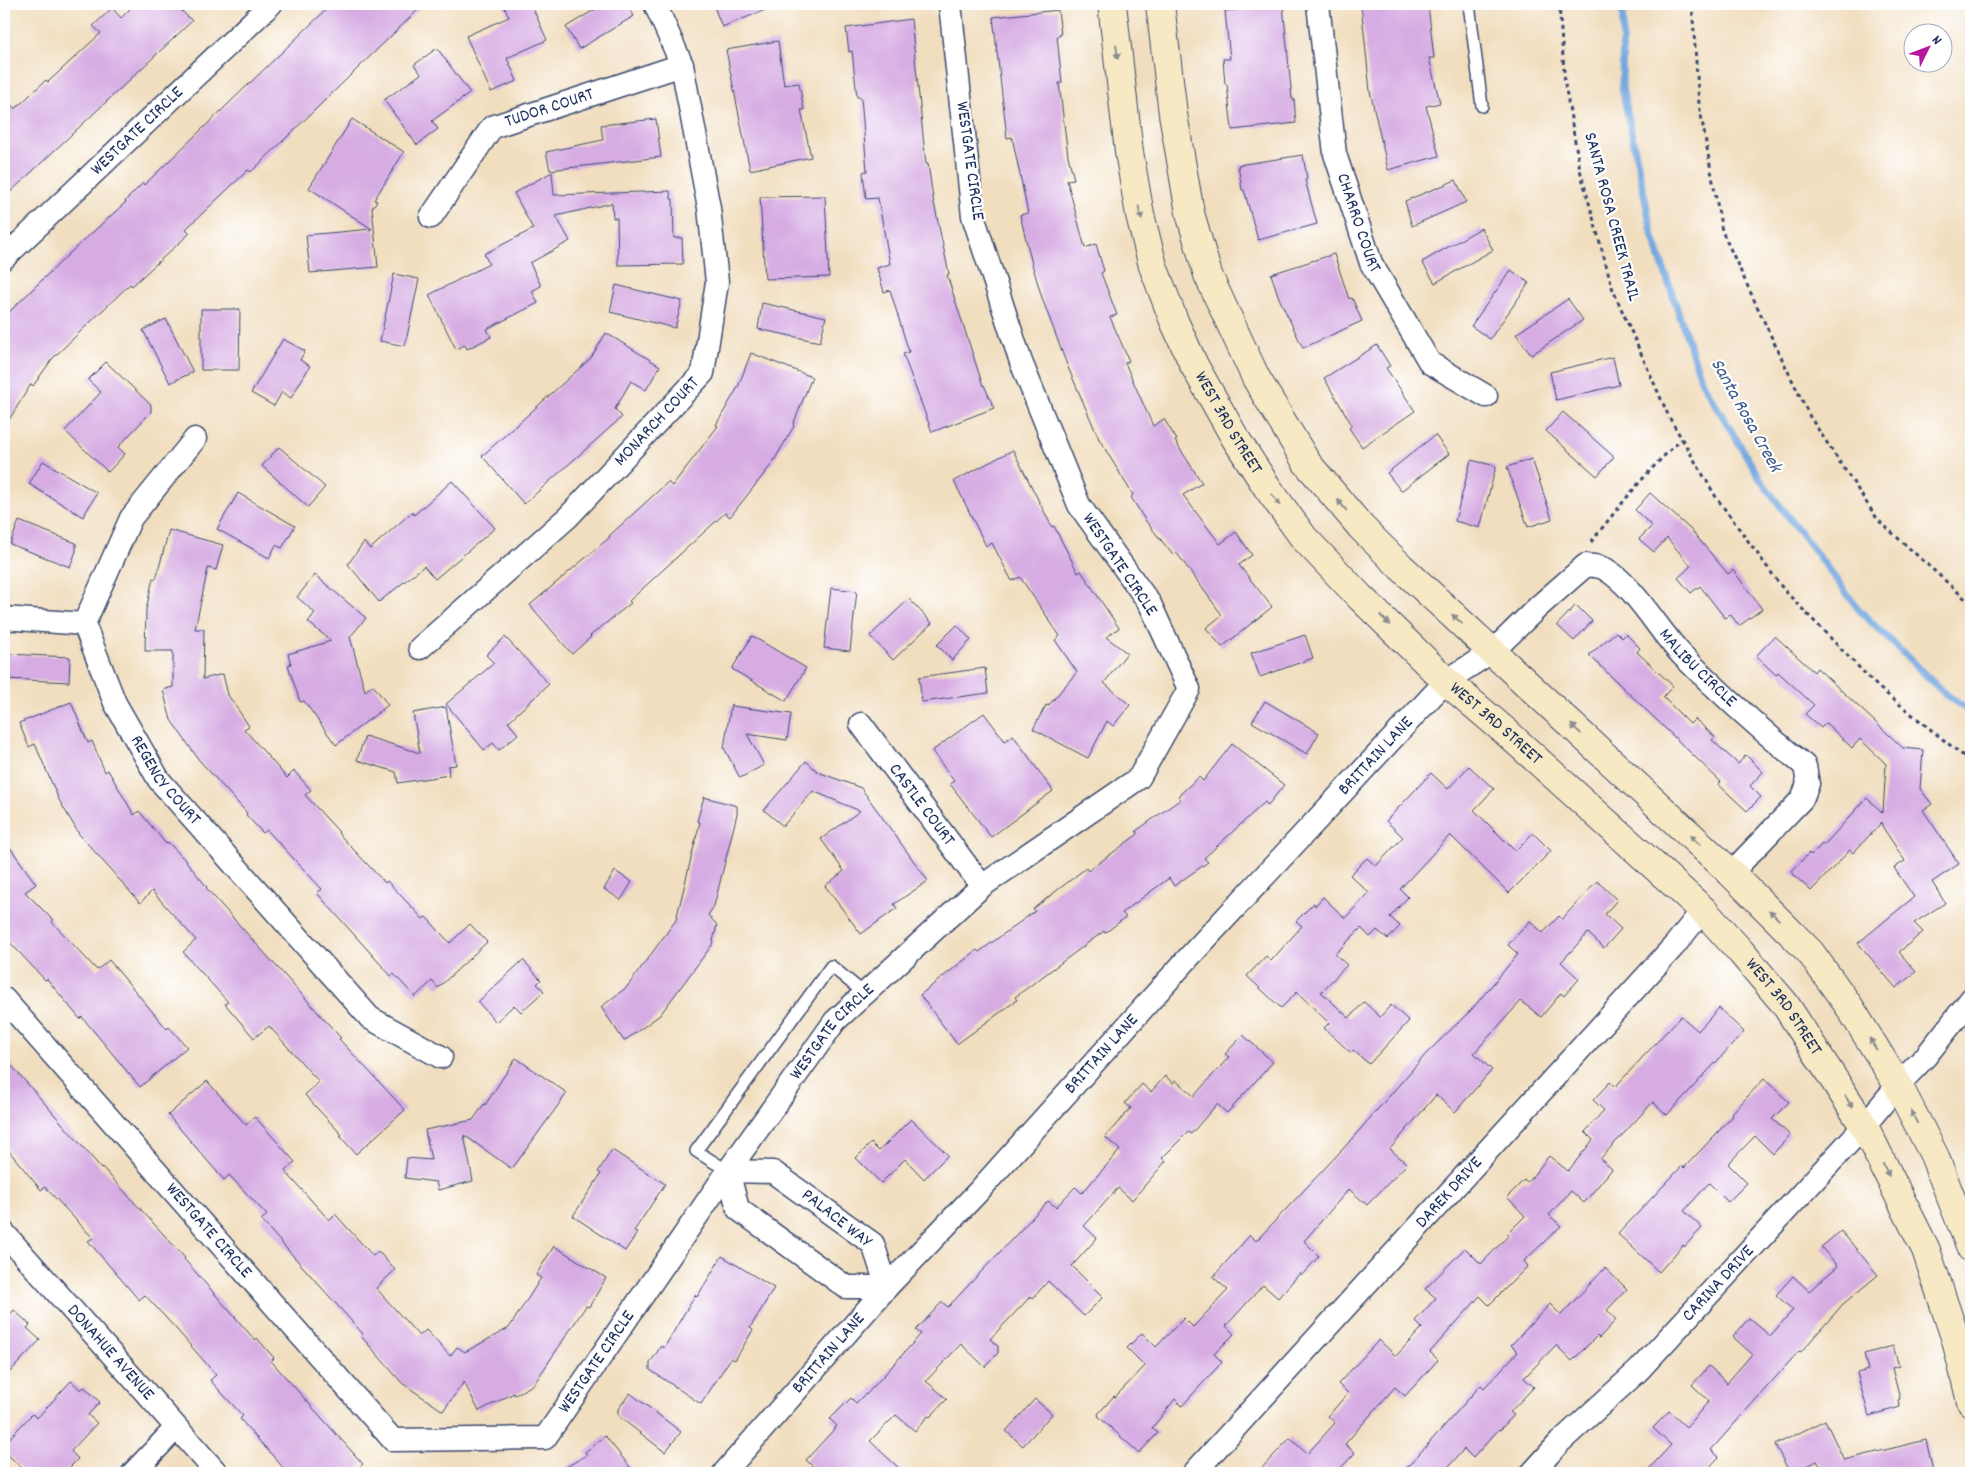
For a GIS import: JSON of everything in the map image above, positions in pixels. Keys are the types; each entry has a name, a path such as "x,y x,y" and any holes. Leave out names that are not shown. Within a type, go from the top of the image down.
{"main road":[{"name":"WEST 3RD STREET","path":"1112,4 1129,152 1140,215 1153,266 1174,321 1194,365 1258,473 1304,538 1360,597 1446,681 1506,732 1703,910 1785,1004 1864,1126 1926,1250 1956,1340 1971,1402"},
{"path":"1160,4 1172,114 1190,212 1208,275 1256,378 1307,463 1361,528 1458,621 1493,651 1731,873 1810,952 1850,1006 1898,1086 1934,1156 1971,1248"}],"street":[{"name":"WESTGATE CIRCLE","path":"4,258 270,4"},
{"name":"MONARCH COURT","path":"420,648 568,517 702,373 717,282 709,208 682,65 655,4"},
{"name":"WESTGATE CIRCLE","path":"4,999 393,1440 545,1438 728,1171 834,1022 982,886 1139,778 1189,689 1150,604 1079,504 1021,362 973,216 950,4"},
{"name":"CHARRO COURT","path":"1318,4 1335,154 1371,262 1430,363 1486,396"},
{"name":"TUDOR COURT","path":"431,217 492,127 682,65"},
{"path":"4,618 84,624 131,518 195,438"},
{"path":"1493,651 1538,607 1586,565"},
{"name":"MALIBU CIRCLE","path":"1586,565 1603,568 1619,581 1645,608 1681,654 1763,732 1805,766 1808,784 1802,799 1731,873"},
{"name":"REGENCY COURT","path":"84,624 115,703 159,780 370,1018 440,1057"},
{"name":"BRITTAIN LANE","path":"724,1473 887,1287 971,1201 1190,956 1446,681 1493,651"},
{"name":"CASTLE COURT","path":"861,724 982,886"},
{"name":"DAREK DRIVE","path":"1194,1473 1674,946 1703,910"},
{"name":"CARINA DRIVE","path":"1532,1473 1560,1442 1638,1371 1864,1126 1926,1056 1971,999"},
{"path":"728,1171 738,1209 846,1287 887,1287"},
{"name":"PALACE WAY","path":"728,1171 774,1172 874,1244 887,1287"},
{"name":"DONAHUE AVENUE","path":"4,1233 218,1473"},
{"path":"133,1473 176,1428"}],"lane":[{"path":"1469,4 1482,106"},
{"path":"728,1171 696,1151 831,966 865,994"}],"path":[{"name":"SANTA ROSA CREEK TRAIL","path":"1559,4 1565,84 1580,170 1613,290 1668,417 1716,497 1784,590 1878,687 1971,762"},
{"path":"1692,4 1699,104 1722,230 1768,332 1810,417 1878,520 1971,604"},
{"path":"1586,565 1591,542 1634,487 1682,439"}],"building":[{"path":"135,4 175,4 192,21 4,198 4,97 15,109 46,80 48,82 101,33 93,26 112,8 121,18"},
{"path":"332,4 424,4 251,172 248,170 186,229 190,233 132,286 130,284 52,359 33,386 31,384 4,428 4,317"},
{"path":"503,4 531,4 547,40 507,58 517,81 491,92 466,36 509,17"},
{"path":"604,4 627,4 634,16 579,49 566,27"},
{"path":"713,4 778,4 778,5 722,27"},
{"path":"1361,4 1428,4 1434,58 1429,58 1440,103 1426,106 1439,156 1388,170 1370,91"},
{"path":"1283,5 1296,123 1232,130 1223,59 1230,59 1225,11"},
{"path":"1058,10 1061,35 1057,36 1062,83 1059,83 1068,156 1074,179 1067,180 1085,248 1096,244 1104,271 1101,273 1117,315 1110,317 1129,361 1125,363 1153,426 1164,419 1177,440 1175,441 1202,483 1183,495 1220,544 1236,532 1252,555 1239,565 1272,607 1222,647 1206,628 1222,615 1176,552 1173,555 1145,520 1131,497 1133,495 1099,439 1067,365 1043,301 1032,264 1020,215 1028,213 1012,137 1007,138 993,17"},
{"path":"911,19 926,164 928,164 949,274 947,275 983,386 994,408 932,432 903,354 909,352 890,290 884,292 877,268 890,264 878,198 866,199 863,172 867,171 861,97 857,97 852,51 849,52 846,28"},
{"path":"778,41 784,85 799,83 804,110 801,110 811,157 750,170 726,50"},
{"path":"437,48 470,93 432,121 438,129 417,145 384,100 421,74 414,65"},
{"path":"352,119 404,152 374,200 377,201 372,208 378,267 310,273 306,235 372,229 309,188"},
{"path":"656,119 661,157 550,170 546,152 603,140 601,125"},
{"path":"1303,155 1307,179 1305,180 1317,224 1258,240 1244,190 1242,190 1238,165"},
{"path":"552,172 554,195 670,191 671,199 673,199 674,238 682,238 683,264 618,265 617,218 613,218 612,203 556,216 570,241 530,263 541,286 532,291 538,303 487,329 491,337 467,349 465,345 456,349 429,295 489,264 484,254 533,229 514,193"},
{"path":"1456,180 1466,202 1412,226 1405,201"},
{"path":"825,196 829,277 765,279 760,197"},
{"path":"1481,228 1493,250 1435,283 1422,262"},
{"path":"1334,254 1349,299 1352,298 1362,321 1303,348 1279,298 1271,274"},
{"path":"1511,270 1529,283 1490,339 1471,326"},
{"path":"394,274 419,279 405,346 380,341"},
{"path":"616,285 682,301 675,328 610,312"},
{"path":"1568,299 1583,320 1531,355 1516,334"},
{"path":"762,303 826,317 820,342 758,329"},
{"path":"201,309 240,309 239,370 201,370"},
{"path":"166,319 193,372 170,383 143,330"},
{"path":"606,333 660,366 646,390 631,381 615,409 622,417 524,504 482,456 591,358"},
{"path":"283,339 305,351 300,360 310,366 291,398 282,392 274,406 251,393"},
{"path":"1377,345 1390,366 1386,368 1415,411 1362,447 1349,428 1352,425 1324,378"},
{"path":"751,353 812,377 794,426 772,464 730,517 725,513 629,601 631,603 590,636 572,654 530,605 610,537 668,482 672,486 718,426 716,425 738,387"},
{"path":"1613,357 1619,385 1556,400 1550,372"},
{"path":"106,362 151,405 151,412 118,447 125,454 108,472 65,431 101,392 88,380"},
{"path":"1563,412 1614,457 1597,476 1546,431"},
{"path":"1435,435 1449,454 1401,491 1387,473"},
{"path":"279,447 325,487 308,507 262,466"},
{"path":"1013,450 1078,573 1081,571 1119,628 1106,637 1127,653 1104,683 1130,705 1113,726 1107,721 1088,758 1033,729 1046,705 1048,706 1077,672 1055,640 1060,636 1020,577 1012,581 992,543 986,546 954,481"},
{"path":"1532,459 1552,519 1528,527 1507,467"},
{"path":"1471,460 1496,466 1480,528 1455,521"},
{"path":"43,461 97,493 83,517 29,484"},
{"path":"452,481 495,528 435,579 424,566 379,602 348,564 364,542 370,549 412,512 414,515"},
{"path":"238,493 295,526 282,548 276,545 269,558 217,529"},
{"path":"1650,493 1691,530 1728,574 1733,570 1762,609 1739,626 1730,614 1725,618 1700,586 1691,593 1678,578 1691,566 1667,538 1654,552 1639,539 1652,526 1635,510"},
{"path":"19,521 76,543 76,551 70,567 10,544"},
{"path":"169,530 223,545 216,570 208,568 195,629 204,629 203,679 223,674 228,695 249,726 244,729 287,778 294,771 311,790 305,795 338,833 385,883 387,881 423,919 426,917 450,943 470,924 487,942 438,988 432,981 415,997 394,974 391,976 317,893 322,889 267,830 263,833 246,815 247,813 199,760 171,720 163,690 173,687 173,651 145,651 146,610 153,578 156,579"},
{"path":"315,575 366,618 350,637 365,691 373,685 388,705 336,745 304,701 300,702 288,665 291,664 288,654 331,641 308,622 315,613 297,597"},
{"path":"831,588 857,591 850,651 824,648"},
{"path":"909,599 932,623 893,660 870,636"},
{"path":"1576,605 1592,621 1574,641 1557,625"},
{"path":"957,625 971,640 952,660 937,645"},
{"path":"1616,632 1622,638 1626,634 1640,648 1637,652 1673,686 1663,697 1690,724 1695,719 1715,737 1712,740 1738,764 1746,755 1763,772 1750,786 1761,797 1747,811 1718,784 1721,782 1589,655"},
{"path":"1305,635 1313,658 1260,677 1251,653"},
{"path":"752,636 806,668 786,701 732,669"},
{"path":"1775,636 1814,672 1817,668 1903,748 1923,750 1920,789 1932,804 1923,810 1959,864 1932,882 1945,903 1914,923 1923,932 1899,952 1916,972 1896,988 1858,943 1914,897 1894,868 1905,861 1882,826 1882,822 1853,853 1850,850 1811,891 1791,872 1809,853 1811,855 1822,844 1824,845 1867,798 1883,813 1886,764 1860,739 1852,748 1826,723 1821,728 1805,714 1814,705 1778,672 1776,675 1756,656"},
{"path":"505,637 549,684 508,722 518,734 499,750 493,743 484,750 446,704 494,663 486,655"},
{"path":"7,654 70,657 69,682 6,679"},
{"path":"985,668 988,693 922,702 919,677"},
{"path":"1265,701 1319,733 1307,754 1252,722"},
{"path":"71,702 88,743 92,741 105,772 108,770 134,815 139,811 166,844 168,842 185,860 206,888 341,1038 339,1039 405,1110 356,1154 340,1136 342,1135 305,1095 319,1082 269,1026 254,1038 225,1004 228,1002 183,952 196,940 152,891 140,903 79,834 59,800 35,744 29,747 19,723"},
{"path":"731,704 732,706 791,714 787,740 747,734 764,765 740,778 724,748"},
{"path":"446,707 456,765 448,766 449,775 398,783 396,772 357,760 365,736 420,753 413,713"},
{"path":"984,713 1005,741 1013,735 1053,791 991,837 950,784 954,781 932,751"},
{"path":"1232,744 1284,785 1268,805 1265,802 1204,858 1208,862 1174,886 1169,878 1122,913 1126,917 1105,933 1104,931 1015,997 1017,1000 957,1044 920,995 977,950 979,952 1035,911 1033,909 1086,868 1088,871 1138,834 1136,831 1181,799 1178,796 1199,777 1203,781"},
{"path":"806,761 818,772 861,788 928,881 894,904 897,908 861,934 825,886 844,871 821,839 860,811 813,791 783,826 764,810"},
{"path":"1469,766 1494,789 1474,810 1515,851 1533,833 1551,851 1509,893 1450,835 1400,889 1408,897 1390,917 1400,926 1388,939 1377,930 1370,937 1361,928 1335,954 1347,965 1321,992 1349,1018 1364,1002 1380,1017 1391,1005 1409,1021 1369,1064 1353,1050 1351,1053 1324,1028 1329,1023 1297,992 1281,1008 1247,976 1266,956 1271,961 1302,926 1296,921 1323,897 1345,918 1369,893 1350,875 1367,858 1376,866 1403,837 1386,821 1431,773 1448,789"},
{"path":"704,797 737,806 737,814 714,906 708,915 717,925 712,945 660,1015 624,1041 601,1007 627,987 676,920 700,822 697,821"},
{"path":"4,839 36,884 25,892 53,920 52,922 97,970 109,960 167,1029 169,1027 187,1047 140,1087 82,1017 80,1019 47,979 45,980 4,936"},
{"path":"615,871 632,882 621,900 604,889"},
{"path":"1597,881 1617,900 1605,914 1621,929 1604,948 1588,933 1561,962 1579,979 1564,996 1561,993 1541,1017 1521,1001 1474,1053 1492,1070 1455,1112 1436,1095 1390,1149 1407,1164 1367,1205 1349,1189 1304,1241 1319,1256 1302,1275 1300,1273 1278,1298 1263,1285 1226,1326 1234,1334 1214,1354 1222,1362 1182,1406 1175,1399 1152,1428 1158,1433 1139,1453 1098,1414 1145,1366 1127,1348 1142,1333 1156,1347 1184,1318 1193,1327 1228,1290 1213,1277 1250,1235 1256,1241 1342,1150 1426,1054 1472,1009 1518,954 1508,945 1530,921 1543,933 1559,916 1562,919"},
{"path":"523,960 541,980 537,984 544,991 521,1012 514,1005 496,1022 478,1002"},
{"path":"1719,1008 1744,1032 1667,1115 1653,1102 1600,1159 1612,1169 1584,1203 1571,1191 1549,1215 1561,1226 1524,1261 1528,1266 1489,1305 1480,1296 1430,1352 1438,1360 1405,1396 1395,1387 1345,1444 1355,1453 1336,1473 1257,1473 1290,1438 1307,1454 1335,1423 1328,1416 1348,1393 1338,1384 1379,1340 1396,1356 1422,1328 1415,1321 1436,1298 1425,1289 1465,1248 1481,1264 1509,1235 1507,1234 1525,1216 1507,1197 1524,1180 1527,1183 1549,1156 1568,1171 1593,1140 1585,1132 1604,1110 1593,1100 1610,1082 1615,1087 1681,1016 1698,1031"},
{"path":"1243,1035 1273,1062 1227,1113 1217,1104 1191,1134 1188,1132 1162,1158 1166,1161 1132,1200 1118,1188 1084,1226 1097,1238 1072,1266 1103,1297 1084,1316 1048,1281 990,1339 998,1346 998,1353 985,1367 961,1344 926,1381 947,1399 915,1431 896,1415 870,1441 904,1473 820,1473 806,1460 837,1426 830,1419 851,1398 856,1403 866,1395 921,1334 916,1330 942,1302 948,1307 1048,1201 1056,1207 1075,1187 1082,1193 1120,1150 1105,1137 1131,1108 1125,1103 1142,1084 1151,1092 1165,1076 1173,1083 1175,1080 1194,1096 1229,1057 1225,1054"},
{"path":"4,1057 102,1169 185,1258 255,1340 257,1338 274,1358 271,1361 363,1464 352,1473 288,1473 240,1419 243,1416 210,1380 216,1375 145,1295 139,1300 88,1241 93,1238 45,1187 41,1190 4,1145"},
{"path":"516,1058 567,1093 512,1169 464,1135 473,1181 438,1190 436,1182 405,1178 407,1158 431,1160 425,1130 473,1120"},
{"path":"1764,1079 1789,1102 1772,1119 1790,1135 1773,1154 1755,1136 1728,1164 1747,1183 1728,1202 1709,1183 1684,1211 1702,1228 1684,1247 1683,1245 1659,1272 1618,1234 1682,1166 1684,1168 1733,1116 1731,1114"},
{"path":"207,1081 246,1125 255,1117 295,1162 285,1171 329,1220 335,1214 373,1256 378,1251 395,1270 376,1288 419,1336 426,1330 450,1356 457,1347 465,1352 509,1328 541,1278 536,1275 554,1246 606,1278 589,1307 586,1306 534,1384 515,1395 514,1393 479,1411 464,1382 443,1411 402,1383 361,1336 363,1334 261,1220 267,1215 229,1175 224,1180 168,1115"},
{"path":"911,1119 948,1155 924,1179 905,1159 881,1183 856,1158 871,1143 879,1151"},
{"path":"612,1150 665,1184 634,1231 637,1233 625,1251 573,1216 601,1174 598,1172"},
{"path":"1841,1231 1878,1275 1843,1304 1711,1450 1719,1457 1704,1473 1645,1473 1671,1445 1653,1428 1669,1411 1686,1427 1709,1401 1692,1385 1709,1366 1727,1383 1752,1354 1733,1337 1749,1318 1770,1336 1793,1310 1776,1295 1793,1276 1809,1291 1838,1266 1821,1247"},
{"path":"722,1256 774,1288 750,1328 753,1330 735,1360 731,1358 701,1404 650,1370 650,1363 661,1346 664,1348 695,1295 697,1297"},
{"path":"1605,1268 1627,1289 1607,1310 1616,1320 1599,1338 1597,1336 1572,1361 1556,1345 1524,1378 1534,1387 1510,1412 1514,1415 1473,1458 1464,1449 1443,1473 1402,1473 1481,1385 1484,1388 1518,1352 1511,1345 1550,1304 1561,1315"},
{"path":"14,1310 30,1325 27,1328 40,1340 4,1378 4,1321"},
{"path":"1893,1346 1899,1366 1892,1368 1900,1399 1898,1400 1900,1407 1869,1416 1857,1373 1868,1370 1864,1354"},
{"path":"71,1381 81,1390 84,1387 100,1402 88,1415 97,1423 71,1451 78,1459 64,1473 27,1473 4,1451 4,1444 32,1414 37,1418"},
{"path":"630,1393 681,1432 665,1452 618,1416 618,1409"},
{"path":"1035,1399 1052,1414 1023,1446 1006,1431"},
{"path":"1825,1420 1844,1460 1926,1440 1933,1471 1923,1473 1820,1473 1820,1466 1817,1461 1790,1473 1775,1445"},
{"path":"605,1436 635,1473 556,1473 587,1455 585,1452"}],"waterway":[{"name":"Santa Rosa Creek","path":"1623,4 1622,87 1653,237 1702,382 1762,482 1860,611 1942,691 1971,713"}]}
